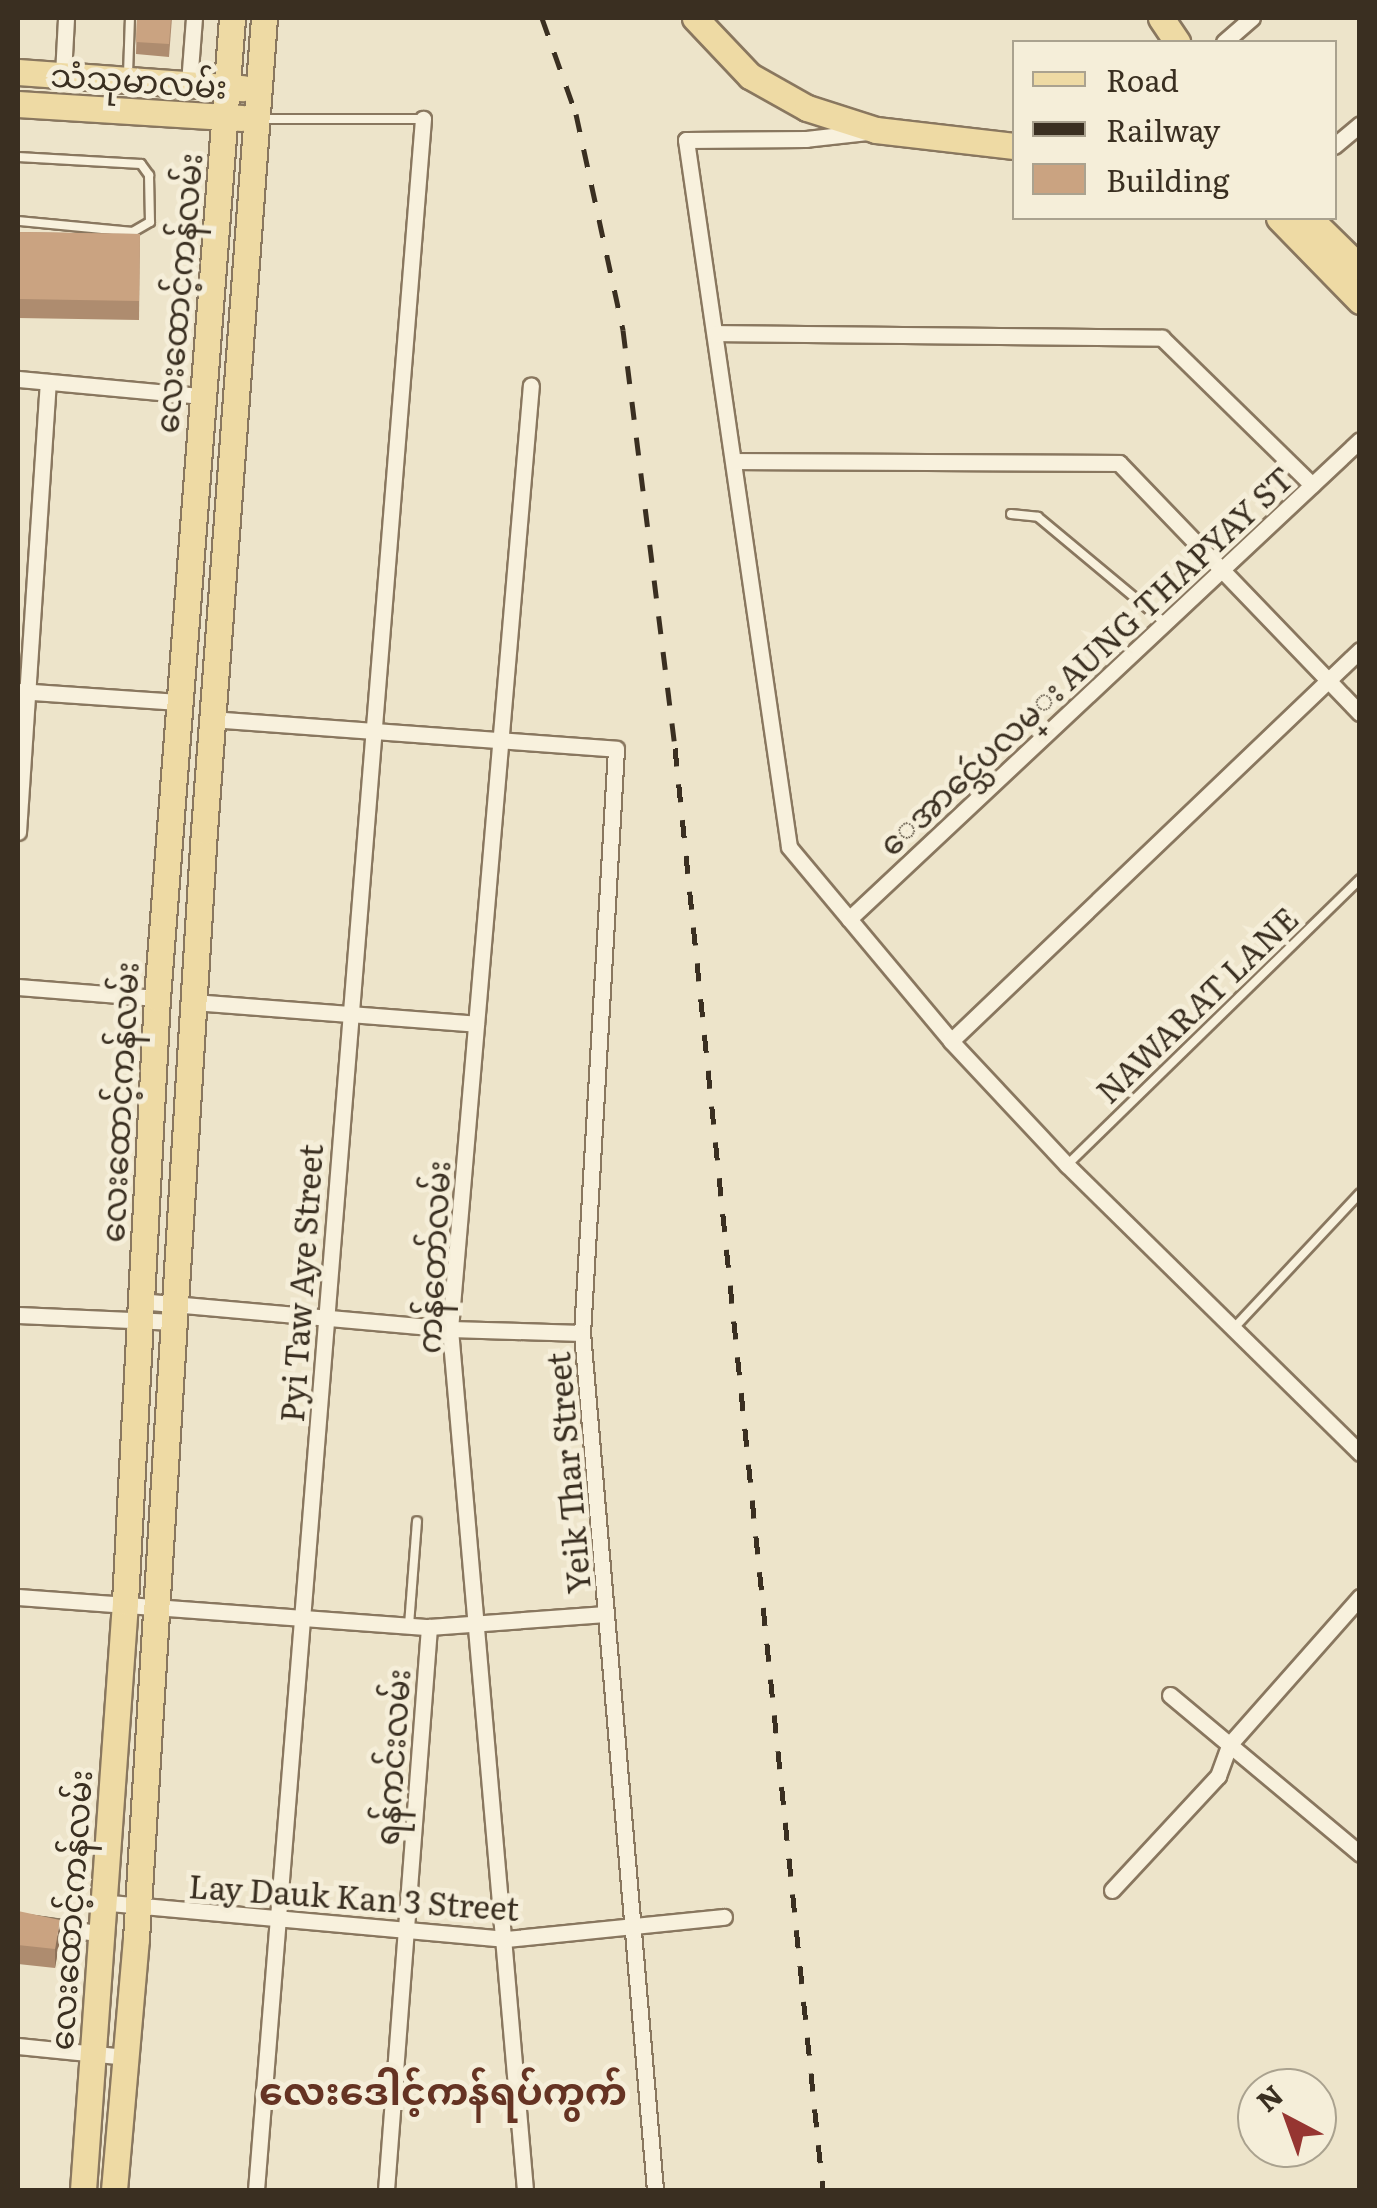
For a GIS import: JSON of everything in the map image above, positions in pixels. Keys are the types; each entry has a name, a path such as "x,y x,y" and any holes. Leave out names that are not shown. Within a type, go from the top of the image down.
{"main road":[{"name":"လေးထောင့်ကန်လမ်း","path":"83,2190 97,1934 124,1602 168,828 232,18"},
{"name":"လေးထောင့်ကန်လမ်း","path":"114,2190 138,1908 211,719 264,18"},
{"path":"696,18 750,76 808,108 876,130 1012,146"},
{"path":"1160,18 1176,40"},
{"name":"သံသုမာလမ်း","path":"18,72 258,88"},
{"name":"သံသုမာလမ်း","path":"18,104 257,118"},
{"path":"1281,220 1360,301"},
{"path":"1311,220 1360,268"},
{"path":"168,828 204,831"},
{"path":"157,998 193,1002"}],"street":[{"path":"63,74 66,18"},
{"path":"188,83 194,18"},
{"path":"1225,18 1229,37 1252,18"},
{"name":"Pyi Taw Aye Street","path":"256,2190 423,119"},
{"path":"1337,143 1360,124"},
{"path":"876,130 806,140 686,140 789,847 951,1041 1066,1165 1360,1453"},
{"path":"716,333 1162,338 1312,485"},
{"path":"18,379 200,396"},
{"path":"18,832 23,691 48,382"},
{"name":"ကန်တော်လမ်း","path":"524,2190 480,1624 450,1329 531,386"},
{"name":"ေအာင္သေဴပလမ္း AUNG THAPYAY ST","path":"849,918 1360,440"},
{"path":"734,461 1119,463 1360,712"},
{"path":"951,1041 1360,650"},
{"path":"23,691 179,702"},
{"path":"211,719 502,740"},
{"name":"Yeik Thar Street","path":"502,740 616,749 582,1334 656,2190"},
{"path":"18,988 157,998"},
{"path":"193,1002 476,1024"},
{"path":"18,1315 138,1311 325,1316 450,1329 582,1334"},
{"path":"18,1597 158,1604 428,1627 606,1614"},
{"path":"1112,1890 1218,1776 1229,1744 1360,1597"},
{"name":"ရန်ကင်းလမ်း","path":"386,2190 428,1627"},
{"path":"1170,1695 1360,1854"},
{"name":"Lay Dauk Kan 3 Street","path":"100,1902 506,1939 724,1918"},
{"path":"18,1922 97,1934"},
{"path":"18,2046 91,2056 127,2056"}],"lane":[{"path":"128,78 130,18"},
{"path":"257,118 423,119"},
{"path":"18,157 142,164 149,175 150,222 133,232 18,221"},
{"path":"1010,514 1038,517 1077,544 1164,623"},
{"name":"NAWARAT LANE","path":"1066,1165 1360,879"},
{"path":"1232,1330 1360,1193"},
{"path":"409,1625 417,1521"}],"building":[{"path":"137,18 171,18 169,44 136,42"},
{"path":"18,232 140,234 139,301 18,299"},
{"path":"18,1911 60,1920 55,1949 18,1945"}],"railway":[{"path":"542,18 576,114 623,330 675,748 823,2190"}],"district":[{"name":"လေးဒေါင့်ကန်ရပ်ကွက်","path":"443,2089"}]}
